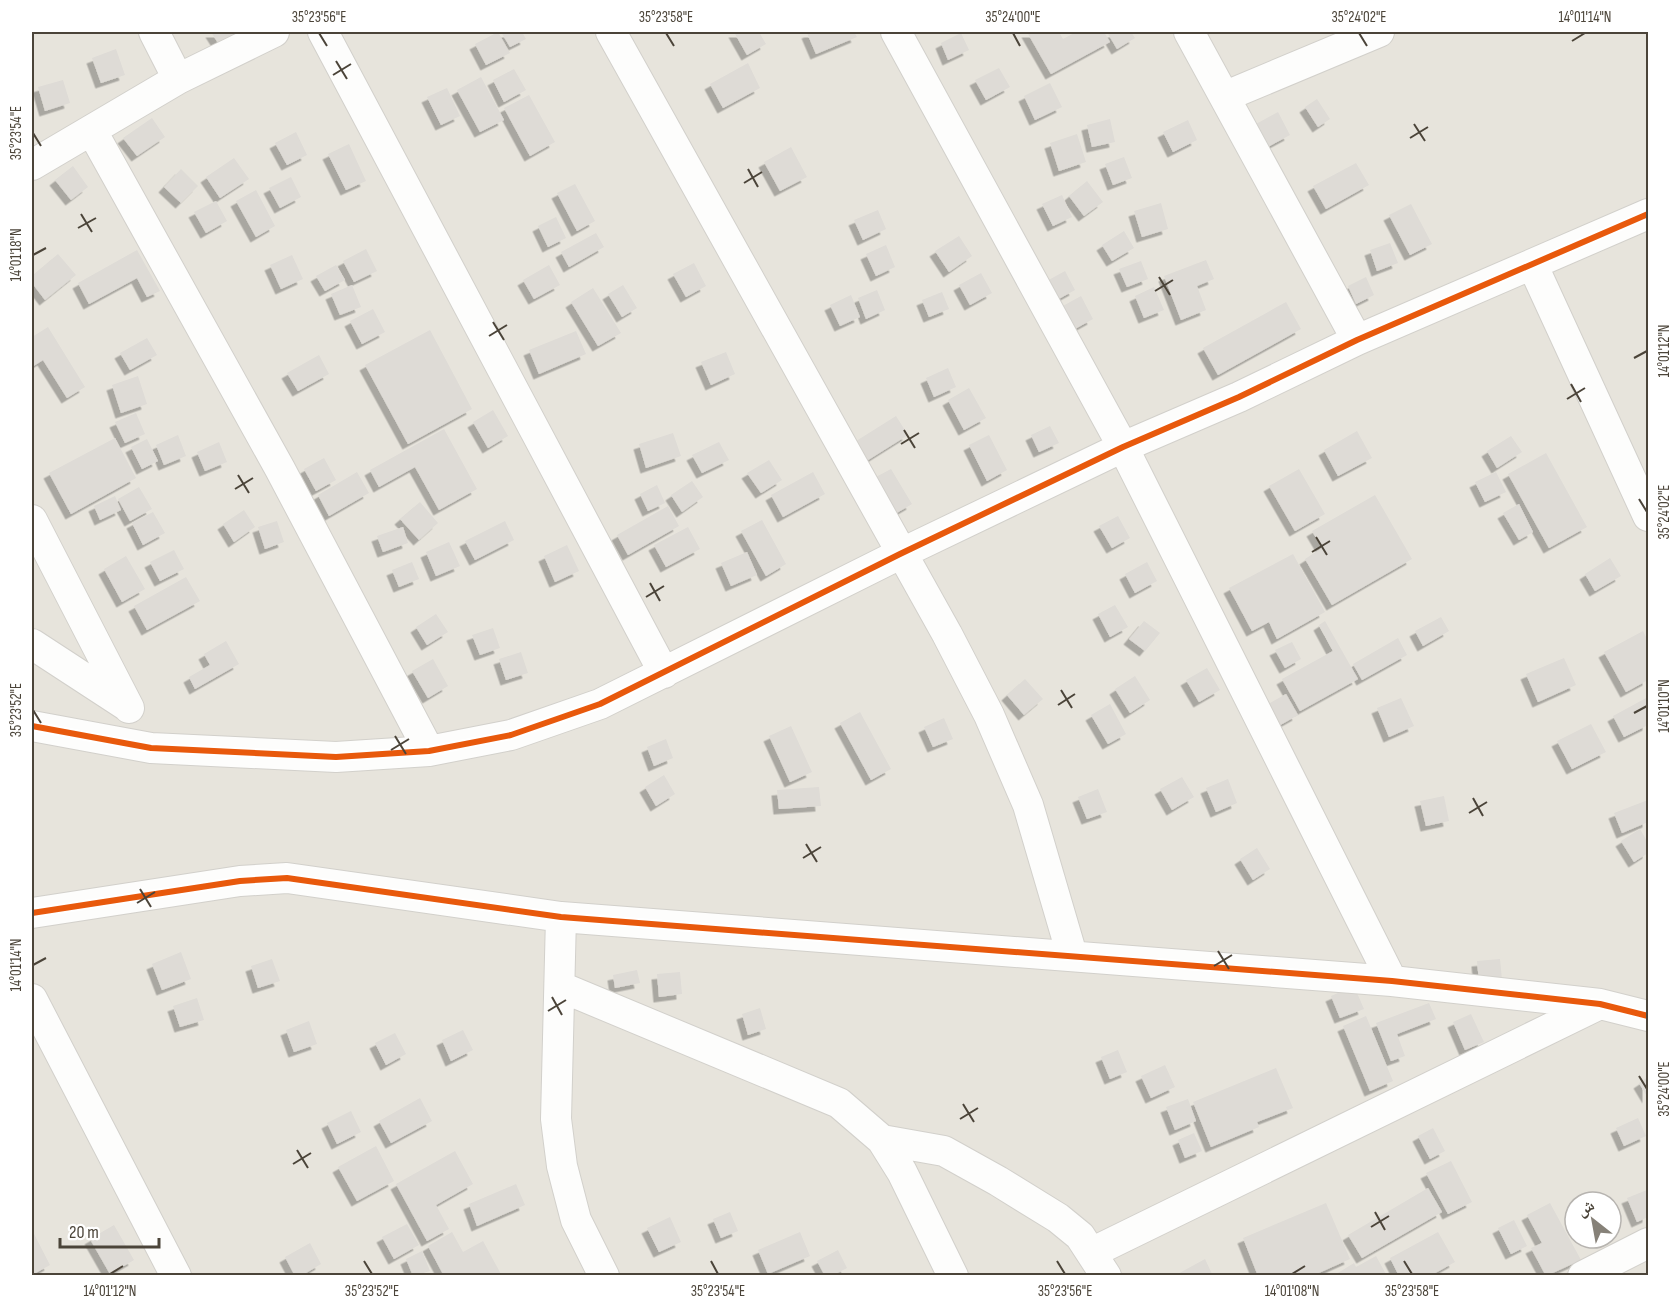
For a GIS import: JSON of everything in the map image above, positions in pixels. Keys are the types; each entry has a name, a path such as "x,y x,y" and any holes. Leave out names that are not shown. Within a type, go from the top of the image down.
{"street":[{"path":"154,32 178,79"},
{"path":"32,165 178,79 274,32"},
{"path":"323,32 664,673"},
{"path":"611,32 900,554 947,634 989,715 1028,805 1072,955"},
{"path":"896,32 1123,447 1392,981"},
{"path":"1189,32 1358,340"},
{"path":"1226,96 1379,32"},
{"path":"92,131 280,469 429,751"},
{"path":"32,726 151,748 336,757 429,751 511,735 600,704 900,554 1123,447 1239,397 1358,340 1533,266 1648,214"},
{"path":"1533,266 1648,516"},
{"path":"32,520 151,748"},
{"path":"32,644 129,708"},
{"path":"32,913 252,879 287,878 561,917 1392,981 1600,1004 1648,1016"},
{"path":"561,917 556,1119 562,1166 576,1220 604,1275"},
{"path":"561,987 839,1103 882,1140 902,1172 953,1275"},
{"path":"32,999 176,1275"},
{"path":"882,1140 945,1151 1058,1218 1080,1236 1100,1264 1600,1004"},
{"path":"1583,1275 1648,1243"}],"shaded area":[{"path":"32,32 1648,32 1648,1275 32,1275"}],"building":[{"path":"211,32 239,32 218,43"},
{"path":"498,32 510,53 486,65 475,44"},
{"path":"501,32 522,32 526,39 510,47"},
{"path":"734,32 759,32 766,44 747,55"},
{"path":"854,32 857,37 816,54 807,33"},
{"path":"1027,32 1059,32 1063,39 1076,32 1104,32 1110,42 1051,74"},
{"path":"1107,32 1131,32 1135,38 1117,49"},
{"path":"961,33 969,50 948,60 941,43"},
{"path":"116,49 125,75 101,83 92,58"},
{"path":"748,63 760,88 723,108 710,84"},
{"path":"999,68 1010,87 986,100 975,80"},
{"path":"514,69 526,90 504,102 493,80"},
{"path":"481,77 504,120 480,132 457,90"},
{"path":"63,80 70,103 45,111 38,87"},
{"path":"1050,83 1062,107 1035,120 1024,96"},
{"path":"447,88 460,116 441,125 427,97"},
{"path":"529,95 555,142 530,156 504,108"},
{"path":"1317,99 1330,119 1318,127 1305,107"},
{"path":"1278,112 1290,135 1255,154 1243,131"},
{"path":"152,118 165,137 137,156 123,138"},
{"path":"1110,119 1115,142 1092,147 1087,125"},
{"path":"1188,120 1197,140 1173,152 1163,132"},
{"path":"296,132 307,155 287,165 275,143"},
{"path":"1077,134 1086,162 1059,171 1050,143"},
{"path":"349,144 366,181 346,190 328,154"},
{"path":"791,147 807,177 780,191 764,162"},
{"path":"1124,157 1132,178 1113,185 1105,164"},
{"path":"234,158 249,179 220,198 206,177"},
{"path":"1356,163 1369,185 1326,209 1313,186"},
{"path":"73,166 88,187 71,200 55,180"},
{"path":"181,169 198,186 181,203 164,187"},
{"path":"291,177 301,197 280,208 269,188"},
{"path":"1087,181 1103,202 1084,216 1069,196"},
{"path":"575,184 595,221 577,231 557,193"},
{"path":"256,190 275,226 256,237 236,201"},
{"path":"1062,195 1072,217 1053,226 1042,204"},
{"path":"216,201 227,221 206,233 194,212"},
{"path":"1161,203 1168,229 1142,237 1134,211"},
{"path":"1411,204 1432,244 1410,255 1389,215"},
{"path":"878,210 886,229 863,240 854,220"},
{"path":"556,217 566,238 548,247 538,226"},
{"path":"1124,231 1134,248 1112,261 1102,245"},
{"path":"596,233 604,247 569,267 561,252"},
{"path":"959,236 972,256 949,272 935,251"},
{"path":"1390,243 1398,263 1377,271 1370,250"},
{"path":"886,245 895,267 876,276 866,254"},
{"path":"366,249 377,271 354,282 343,261"},
{"path":"137,250 160,291 147,297 137,278 89,304 78,283"},
{"path":"58,254 76,275 45,300 32,283 32,276"},
{"path":"292,255 303,279 281,289 270,265"},
{"path":"1206,260 1214,279 1197,286 1206,310 1181,320 1164,276"},
{"path":"1141,261 1148,279 1127,287 1119,269"},
{"path":"694,263 706,286 686,297 673,274"},
{"path":"336,265 345,280 325,291 316,276"},
{"path":"549,265 560,285 534,299 523,280"},
{"path":"1065,271 1075,290 1055,301 1045,282"},
{"path":"981,273 992,293 970,305 959,285"},
{"path":"1366,277 1374,295 1356,304 1348,286"},
{"path":"352,285 361,307 340,315 331,294"},
{"path":"623,285 637,308 622,317 608,294"},
{"path":"1154,287 1164,310 1144,318 1135,296"},
{"path":"593,288 621,333 598,346 571,302"},
{"path":"877,290 885,310 866,319 858,298"},
{"path":"942,292 949,309 929,317 922,300"},
{"path":"851,295 860,317 840,326 830,305"},
{"path":"1081,296 1093,319 1073,330 1061,307"},
{"path":"1286,302 1301,329 1218,375 1203,348"},
{"path":"373,309 385,332 362,344 350,321"},
{"path":"48,327 85,387 67,398 43,360 32,367 32,337"},
{"path":"430,330 472,409 408,444 365,365"},
{"path":"576,331 586,354 539,374 529,350"},
{"path":"147,338 157,355 130,370 120,353"},
{"path":"726,352 735,374 711,385 701,362"},
{"path":"319,355 329,374 298,391 287,373"},
{"path":"948,368 956,387 934,397 926,378"},
{"path":"138,376 147,404 121,413 112,385"},
{"path":"969,388 986,418 964,430 948,400"},
{"path":"493,410 508,436 488,448 473,422"},
{"path":"136,413 145,434 125,443 115,422"},
{"path":"896,416 908,435 865,462 853,443"},
{"path":"1050,426 1059,443 1039,452 1031,435"},
{"path":"444,429 477,489 439,510 415,467 379,487 370,470"},
{"path":"1357,431 1372,458 1338,476 1324,450"},
{"path":"673,433 681,456 646,468 639,444"},
{"path":"178,435 186,456 164,465 156,445"},
{"path":"989,435 1007,470 987,481 969,445"},
{"path":"1511,436 1522,452 1497,468 1487,451"},
{"path":"115,438 136,478 71,514 49,473"},
{"path":"147,439 158,461 142,469 131,447"},
{"path":"219,442 227,462 205,471 197,452"},
{"path":"719,442 729,460 702,473 692,455"},
{"path":"1546,453 1587,527 1549,548 1508,474"},
{"path":"324,458 336,480 316,491 304,469"},
{"path":"769,460 782,480 761,493 747,473"},
{"path":"891,469 912,504 895,514 874,478"},
{"path":"1299,469 1325,514 1295,531 1269,486"},
{"path":"357,472 369,493 329,516 318,495"},
{"path":"813,472 825,494 783,517 771,495"},
{"path":"1496,472 1506,492 1485,502 1475,482"},
{"path":"692,481 703,497 682,512 671,495"},
{"path":"657,485 665,503 648,511 640,494"},
{"path":"139,487 152,509 130,521 118,499"},
{"path":"1375,495 1412,559 1332,605 1305,559 1322,548 1312,531"},
{"path":"115,496 121,510 100,520 94,506"},
{"path":"420,502 438,523 419,540 400,519"},
{"path":"1519,504 1533,532 1519,540 1503,513"},
{"path":"668,506 679,526 628,555 617,535"},
{"path":"244,510 255,527 234,542 223,524"},
{"path":"153,512 165,533 143,545 132,523"},
{"path":"1118,516 1130,538 1112,548 1099,526"},
{"path":"762,520 786,564 766,576 741,531"},
{"path":"277,521 284,542 265,549 258,527"},
{"path":"505,521 514,540 475,560 465,541"},
{"path":"403,527 408,543 383,552 377,536"},
{"path":"688,527 700,549 666,567 654,545"},
{"path":"449,542 460,566 436,576 426,552"},
{"path":"567,545 579,571 555,582 544,556"},
{"path":"174,550 184,569 160,581 150,562"},
{"path":"747,552 757,575 731,586 721,563"},
{"path":"1293,554 1325,612 1277,639 1269,622 1252,631 1229,588"},
{"path":"126,556 145,589 122,602 104,569"},
{"path":"1610,558 1621,576 1595,591 1585,574"},
{"path":"412,562 419,579 399,587 392,570"},
{"path":"1147,562 1157,581 1135,593 1125,574"},
{"path":"186,577 200,601 147,630 134,606"},
{"path":"1115,605 1128,627 1110,637 1098,614"},
{"path":"436,614 448,632 427,645 416,627"},
{"path":"1441,617 1449,631 1423,646 1415,631"},
{"path":"1144,621 1160,633 1145,651 1129,639"},
{"path":"1325,621 1358,679 1300,711 1282,679 1333,651 1319,625"},
{"path":"493,628 500,648 480,655 472,635"},
{"path":"1643,631 1648,641 1648,680 1626,692 1604,652"},
{"path":"1398,638 1407,655 1362,680 1353,664"},
{"path":"226,641 239,664 195,689 189,677 210,665 204,654"},
{"path":"1292,642 1301,659 1285,668 1275,650"},
{"path":"521,652 528,673 506,680 499,659"},
{"path":"1564,658 1576,685 1538,702 1526,674"},
{"path":"433,659 448,686 428,698 412,671"},
{"path":"1207,668 1220,690 1199,702 1186,680"},
{"path":"1135,676 1150,700 1130,713 1115,689"},
{"path":"1025,679 1043,699 1024,715 1007,695"},
{"path":"1286,694 1298,715 1275,728 1263,707"},
{"path":"1648,697 1648,725 1624,737 1613,716"},
{"path":"1401,698 1414,726 1389,737 1377,708"},
{"path":"1110,704 1126,734 1108,744 1091,715"},
{"path":"860,712 891,769 871,780 840,723"},
{"path":"944,718 953,739 933,747 924,727"},
{"path":"1591,724 1606,752 1572,769 1557,741"},
{"path":"791,726 812,772 790,782 769,736"},
{"path":"666,739 673,758 654,766 647,747"},
{"path":"664,775 675,794 656,806 645,787"},
{"path":"1182,777 1194,797 1172,810 1160,789"},
{"path":"1228,779 1237,803 1216,812 1206,788"},
{"path":"819,787 821,806 779,809 777,790"},
{"path":"1098,789 1107,812 1087,819 1078,797"},
{"path":"1444,796 1449,821 1426,826 1420,801"},
{"path":"1648,800 1648,822 1622,833 1614,813"},
{"path":"1640,829 1648,843 1648,853 1634,862 1621,841"},
{"path":"1257,848 1270,869 1253,880 1240,859"},
{"path":"181,952 191,979 162,990 152,964"},
{"path":"272,959 280,981 258,988 251,966"},
{"path":"1500,959 1502,980 1479,982 1477,961"},
{"path":"637,970 640,983 615,988 613,975"},
{"path":"680,972 682,994 659,997 657,974"},
{"path":"1354,986 1364,1009 1340,1018 1331,996"},
{"path":"197,998 204,1020 180,1027 173,1006"},
{"path":"1429,1003 1436,1019 1397,1034 1405,1056 1391,1061 1376,1023"},
{"path":"760,1008 766,1029 748,1035 742,1014"},
{"path":"1471,1014 1484,1042 1465,1050 1453,1022"},
{"path":"1366,1016 1393,1081 1370,1091 1343,1026"},
{"path":"309,1021 317,1044 294,1052 286,1030"},
{"path":"463,1030 473,1050 451,1061 442,1040"},
{"path":"395,1033 406,1054 386,1065 375,1043"},
{"path":"1118,1050 1127,1072 1110,1079 1101,1057"},
{"path":"1165,1065 1175,1087 1151,1098 1141,1076"},
{"path":"1276,1068 1293,1108 1257,1122 1259,1127 1211,1147 1193,1102"},
{"path":"1648,1077 1648,1098 1639,1083"},
{"path":"420,1098 432,1121 391,1143 379,1121"},
{"path":"1188,1099 1196,1121 1175,1130 1166,1107"},
{"path":"351,1111 361,1132 337,1144 327,1123"},
{"path":"1638,1118 1646,1136 1624,1146 1616,1128"},
{"path":"1433,1128 1445,1151 1430,1159 1418,1136"},
{"path":"1194,1133 1202,1151 1185,1158 1178,1140"},
{"path":"376,1146 394,1181 357,1201 338,1167"},
{"path":"455,1151 473,1184 436,1205 449,1229 427,1241 396,1184"},
{"path":"1451,1161 1472,1202 1448,1214 1426,1173"},
{"path":"516,1184 525,1205 477,1226 469,1204"},
{"path":"1428,1188 1442,1212 1362,1258 1348,1235"},
{"path":"1647,1190 1648,1217 1637,1222 1627,1198"},
{"path":"1326,1203 1350,1259 1312,1276 1258,1276 1243,1238"},
{"path":"1550,1203 1563,1227 1563,1250 1576,1250 1581,1260 1546,1276 1531,1248 1542,1243 1527,1215"},
{"path":"730,1212 738,1231 721,1238 713,1219"},
{"path":"670,1217 681,1242 659,1252 647,1228"},
{"path":"1514,1220 1527,1246 1511,1254 1498,1228"},
{"path":"407,1224 419,1245 394,1259 382,1237"},
{"path":"114,1225 134,1260 110,1274 90,1239"},
{"path":"32,1230 50,1265 32,1275"},
{"path":"452,1232 463,1252 483,1241 502,1276 444,1276 428,1246"},
{"path":"800,1232 810,1256 768,1274 758,1250"},
{"path":"1438,1232 1455,1262 1430,1276 1399,1276 1390,1258"},
{"path":"310,1243 321,1264 301,1276 295,1276 285,1257"},
{"path":"838,1250 847,1268 832,1276 825,1276 817,1261"},
{"path":"422,1251 430,1271 413,1276 406,1259"},
{"path":"1376,1256 1387,1276 1333,1276 1354,1263 1356,1267"},
{"path":"1205,1259 1213,1276 1174,1276"}],"cycle path":[{"path":"32,726 151,748 336,757 429,751 511,735 600,704 900,554 1123,447 1239,397 1357,340 1648,214"},
{"path":"32,913 240,881 287,878 561,917 1392,981 1600,1004 1648,1016"}]}
